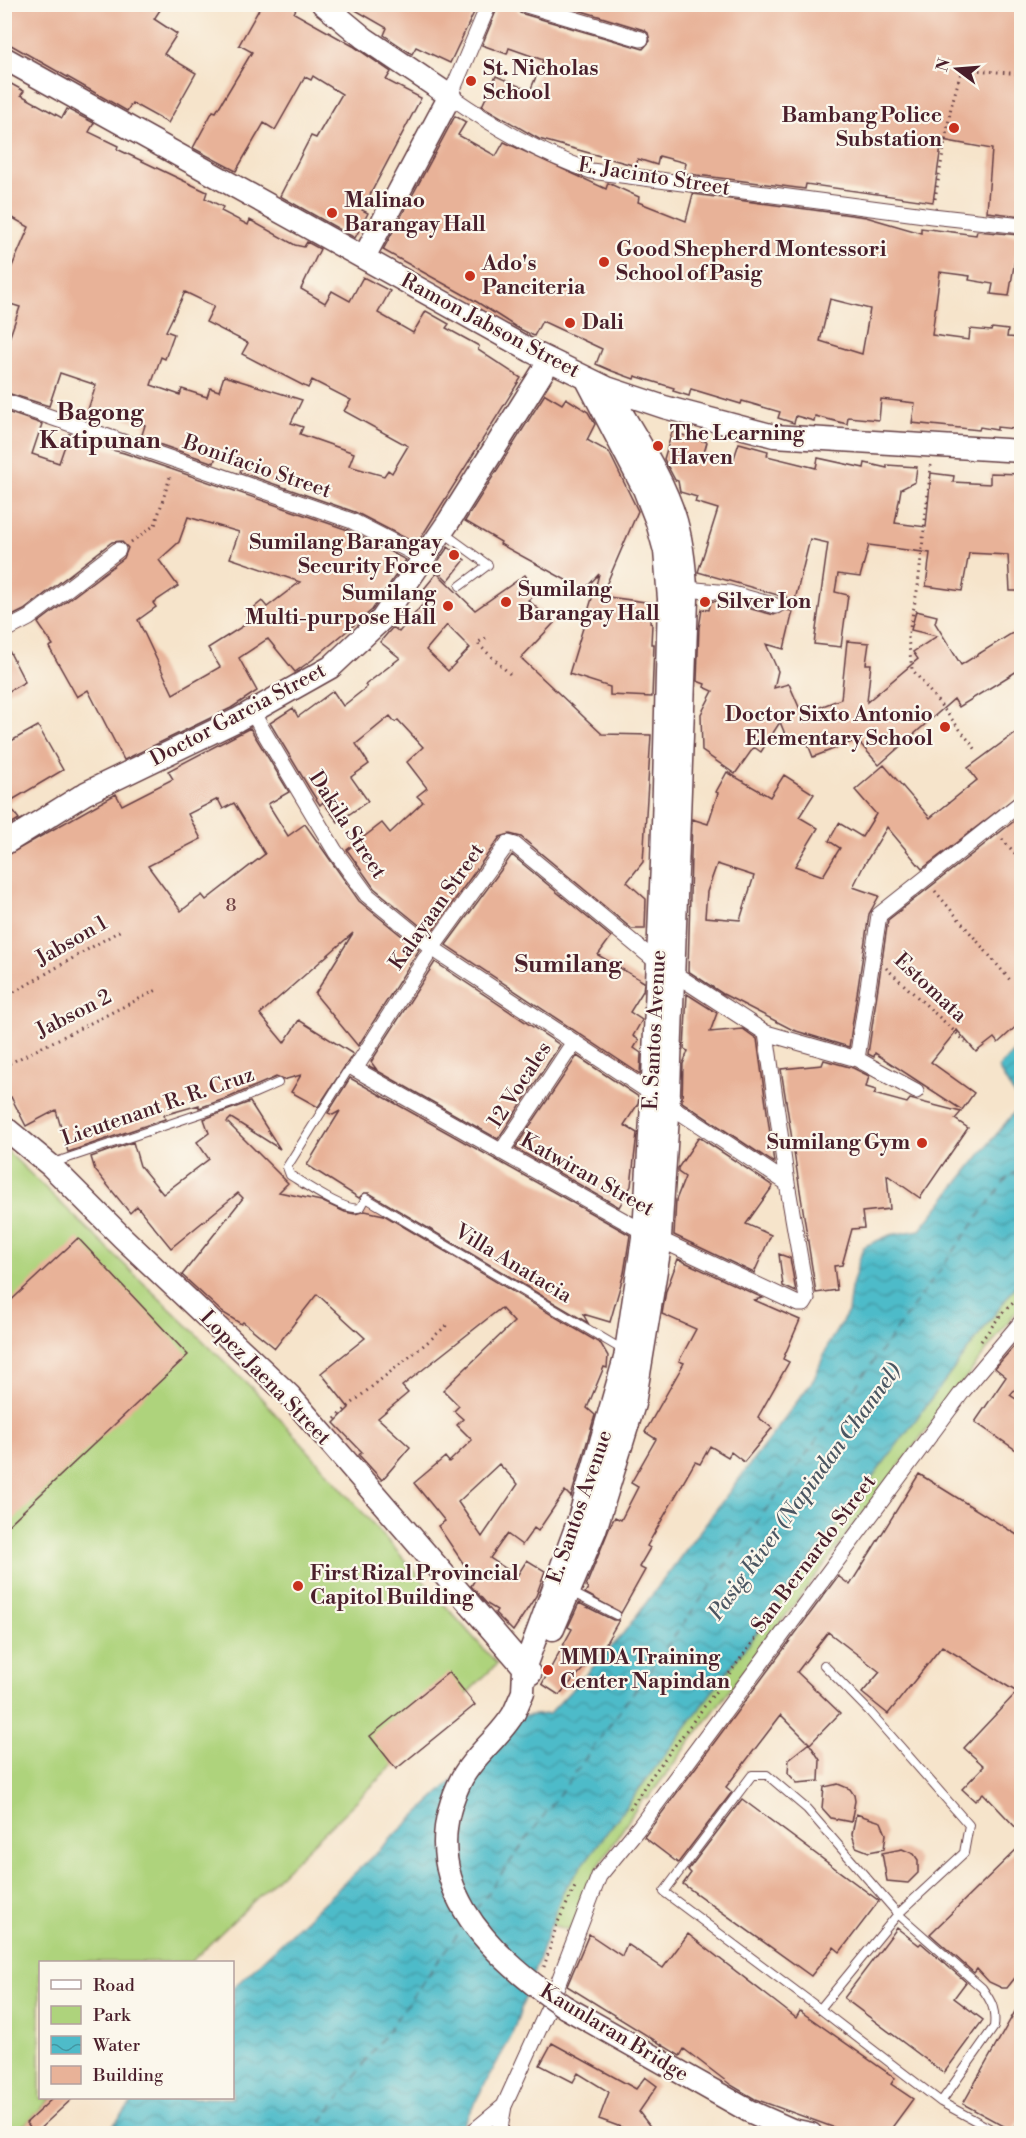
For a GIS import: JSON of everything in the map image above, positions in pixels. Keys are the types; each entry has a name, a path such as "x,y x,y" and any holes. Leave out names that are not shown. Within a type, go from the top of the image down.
{"street":[{"path":"323,4 364,38 450,96"},
{"path":"364,258 450,96 489,4"},
{"path":"523,4 641,39"},
{"name":"Ramon Jabson Street","path":"4,58 550,360 607,388 664,407 774,436 1022,452"},
{"name":"E. Jacinto Street","path":"450,96 524,144 591,171 932,216 1022,225"},
{"name":"Doctor Garcia Street","path":"4,844 86,793 252,712 331,667 382,619 442,532 550,360"},
{"name":"E. Santos Avenue","path":"586,378 644,489 665,551 669,599 666,969"},
{"name":"E. Santos Avenue","path":"522,1671 569,1591 595,1530 634,1404 635,1356 653,1236 686,590 685,563 675,520 662,486 607,388"},
{"name":"Bonifacio Street","path":"4,401 352,521 411,549 424,558"},
{"path":"4,631 29,618 118,550"},
{"path":"686,590 729,593 776,606"},
{"name":"Dakila Street","path":"252,712 335,851 367,895 432,948 787,1183"},
{"path":"857,1059 879,915 1022,802"},
{"name":"Kalayaan Street","path":"356,1069 432,948 508,843 515,845 666,969 766,1033 857,1059 916,1091"},
{"path":"766,1033 787,1183"},
{"name":"12 Vocales","path":"501,1152 574,1042"},
{"name":"Katwiran Street","path":"356,1069 653,1236 798,1304 804,1304 807,1299 787,1183"},
{"name":"Lopez Jaena Street","path":"4,1127 50,1165 122,1237 289,1395 522,1671"},
{"name":"San Bernardo Street","path":"504,2106 557,2007 599,1876 640,1826 963,1391 1022,1321"},
{"name":"E. Santos Avenue","path":"513,1713 520,1702 522,1671 578,1522 616,1399 635,1356"},
{"name":"Kaunlaran Bridge","path":"513,1713 463,1775 453,1799 447,1823 445,1853 450,1880 462,1908 480,1934 557,2007 749,2111 798,2132"},
{"path":"470,2133 504,2106"},
{"path":"499,2133 504,2106"}],"lane":[{"path":"442,532 488,565 460,586"},
{"name":"Villa Anatacia","path":"356,1069 352,1068 346,1073 287,1172 332,1200 353,1210 361,1208 366,1198 635,1356"},
{"name":"Lieutenant R. R. Cruz","path":"50,1165 232,1103 278,1083"},
{"path":"569,1591 616,1615"},
{"path":"820,2009 898,1914 964,1853 969,1825 869,1711 825,1665"},
{"path":"942,2102 994,2027 995,2014 992,2002 982,1988 898,1914 807,1809 767,1775 752,1775 664,1892 942,2102 1000,2133"}],"path":[{"path":"932,216 949,120 962,69 1022,74"},
{"path":"118,550 141,537 155,525 175,461"},
{"path":"929,478 918,586 908,638 912,669 977,751"},
{"path":"486,638 477,643 512,676"},
{"path":"991,826 1022,861"},
{"path":"924,878 1010,980"},
{"name":"Jabson 1","path":"4,998 123,929"},
{"name":"Estomata","path":"873,955 966,1042"},
{"name":"Jabson 2","path":"4,1066 157,990"},
{"path":"321,1433 361,1394 422,1349 449,1323"}],"green space":[{"path":"4,1148 256,1392 497,1664 192,1961 39,1961 39,2099 51,2099 15,2134 4,2133"},
{"path":"1021,1279 1021,1305 648,1799 643,1798 594,1873 574,1931 551,1925 563,1891"}],"water":[{"name":"Pasig River (Napindan Channel)","path":"1021,1045 1021,1279 563,1891 511,2037 458,2133 106,2134 135,2099 234,2099 234,1987 521,1716 549,1714 619,1639 814,1379 829,1343 848,1312 851,1289 863,1247 890,1235 920,1230 1020,1105 998,1068"}],"building":[{"path":"4,4 164,4 154,19 177,34 164,54 196,73 168,123 132,103 127,111 4,41"},
{"path":"262,4 288,4 296,9 294,13 353,46 391,72 386,80 421,98 362,210 368,213 355,238 280,196 311,136 316,138 342,94 313,76 311,80 305,77 275,130 264,123 236,171 193,148 213,111 216,112 252,52 239,45"},
{"path":"345,4 478,4 450,63 416,47 412,54 384,35 387,28"},
{"path":"499,4 513,4 520,13 643,49 650,41 648,33 644,30 559,4 1007,4 1022,9 1022,216 987,212 992,149 942,140 933,202 806,184 805,189 684,173 686,163 659,156 657,165 638,159 636,166 539,139 482,106 496,76 530,91 543,60 509,48 507,54 482,45"},
{"path":"4,80 24,91 21,95 62,118 67,109 94,123 89,132 118,146 117,149 207,192 205,198 223,207 221,211 248,225 250,220 295,245 304,247 307,242 320,249 301,289 325,303 332,291 350,301 363,277 390,291 378,313 413,333 426,311 449,324 446,328 479,346 478,350 521,378 417,544 355,512 240,472 244,461 217,452 214,463 141,438 145,425 104,411 100,424 85,419 96,385 60,373 49,406 4,392 4,337 9,339 20,307 4,302 4,285 29,227 4,213","holes":["185,292 214,306 206,322 248,343 242,354 308,388 312,380 351,400 344,411 408,446 392,473 388,470 384,476 349,466 354,453 300,434 303,427 291,423 302,400 224,376 219,391 210,388 207,397 182,389 180,395 151,385 161,357 165,359 174,334 166,331"]},
{"path":"455,116 466,122 458,135 496,156 504,142 606,189 608,183 639,197 638,202 686,221 693,194 866,217 921,233 921,228 976,235 977,231 1019,235 1009,296 991,294 993,284 969,280 970,276 940,272 932,335 969,340 970,329 991,331 992,328 1008,330 1007,337 1022,338 1022,423 1016,423 1015,429 997,427 997,430 980,427 979,430 912,423 915,403 881,399 879,420 848,417 847,424 815,416 814,421 796,416 794,423 778,418 780,412 742,401 741,404 691,389 689,396 673,391 674,388 635,376 634,379 596,364 602,349 542,321 534,336 383,250","holes":["830,299 870,309 862,354 820,341"]},
{"path":"545,394 562,404 566,398 588,412 595,424 587,440 609,452 638,511 603,592 595,589 599,574 584,590 500,544 501,542 465,521"},
{"path":"4,411 42,424 32,454 59,463 69,434 94,442 93,445 124,453 348,530 406,560 372,610 312,660 295,672 268,639 266,640 239,658 257,691 231,708 124,760 88,690 77,697 49,647 53,645 38,623 124,558 128,548 121,541 112,542 24,610 4,620","holes":["188,517 239,532 230,558 300,582 267,607 262,601 246,614 251,621 208,648 220,667 173,694 138,620 156,607 153,603 178,586 159,560 179,542"]},
{"path":"672,432 707,442 704,453 733,461 739,443 768,451 767,456 816,468 818,458 864,468 865,463 887,468 887,465 917,467 915,482 901,489 895,523 926,527 931,473 954,476 953,482 990,484 990,473 1022,474 1022,591 1010,591 1008,555 969,553 962,591 926,586 930,553 869,545 860,577 838,574 835,592 848,595 841,647 814,644 828,543 810,539 795,600 698,572 718,509 695,502 697,497 680,492 678,481 675,480 664,459"},
{"path":"448,547 465,560 448,581 434,567"},
{"path":"437,573 475,610 525,575 538,593 528,600 554,623 521,658 602,734 651,735 643,862 627,882 646,899 645,929 632,929 521,837 510,834 500,837 430,934 374,888 347,850 382,823 390,833 423,802 417,796 427,788 407,762 423,747 398,720 395,722 390,716 356,744 369,764 351,777 368,801 338,822 323,802 320,805 270,723 293,708 298,717 333,691 343,706 367,687 365,685 400,658 380,642 393,627 399,632 424,603 418,596","holes":["447,625 470,648 448,671 426,650"]},
{"path":"593,595 653,603 650,623 652,624 651,644 654,644 652,697 610,695 610,687 569,674"},
{"path":"711,601 774,615 785,610 793,611 784,649 766,644 778,671 774,688 789,684 802,714 841,699 847,641 869,643 866,664 871,664 867,702 918,659 913,652 937,636 911,630 916,611 937,616 935,623 961,665 1022,627 1022,668 959,707 954,699 879,765 857,740 813,757 805,737 789,744 780,722 761,752 754,747 735,774 702,751 701,714 713,691 697,681 699,628 702,609 709,610"},
{"path":"4,641 25,682 4,694"},
{"path":"38,726 63,770 7,803 19,819 4,828 4,745"},
{"path":"250,728 289,792 268,804 288,836 305,824 359,901 419,950 358,1046 315,994 353,933 260,1014 284,1043 299,1020 353,1054 318,1107 291,1092 301,1075 283,1080 276,1077 230,1097 199,1108 199,1105 164,1115 165,1119 68,1152 56,1110 26,1126 11,1097 4,1100 4,936 8,934 4,928 4,857 116,794 122,805 173,779 168,771","holes":["218,799 223,809 234,803 265,854 206,900 202,895 181,911 148,866 201,839 188,814"]},
{"path":"1022,728 1022,792 922,869 887,827 864,865 853,887 879,896 869,914 849,1047 793,1030 723,994 688,971 692,819 708,824 718,793 716,792 727,772 770,797 784,775 814,794 799,817 818,828 795,866 823,876 840,848 829,841 839,823 862,837 876,814 855,790 884,765 930,818 977,780 968,768","holes":["717,864 754,876 740,920 705,917 707,892"]},
{"path":"1022,815 1022,1021 998,1043 994,1038 976,1052 957,1030 931,1062 974,1093 962,1110 875,1053 874,1057 868,1054 888,920"},
{"path":"512,855 611,937 598,955 644,982 643,991 630,1012 642,1020 633,1036 639,1040 634,1048 641,1053 640,1074 446,945"},
{"path":"435,962 560,1045 498,1139 369,1066 377,1070 371,1062"},
{"path":"687,994 717,1013 710,1032 743,1029 757,1039 774,1163 682,1102 683,1064 688,1051 684,1049"},
{"path":"577,1056 639,1097 638,1104 624,1125 637,1133 631,1186 619,1207 515,1148"},
{"path":"824,1060 853,1068 869,1076 866,1087 876,1090 874,1094 907,1103 910,1099 961,1112 955,1119 968,1128 920,1198 887,1175 890,1209 862,1212 864,1228 852,1229 842,1265 834,1266 837,1290 816,1293 781,1069 822,1065"},
{"path":"350,1078 630,1235 624,1273 610,1322 583,1314 588,1323 369,1193 364,1193 359,1198 307,1165 340,1111 333,1115 328,1113"},
{"path":"250,1102 280,1149 231,1118 227,1122 288,1183 279,1192 321,1201 345,1212 355,1214 365,1211 384,1215 601,1344 608,1356 607,1368 604,1367 587,1408 595,1415 571,1497 565,1491 538,1531 534,1528 522,1545 507,1534 490,1558 517,1576 527,1560 545,1571 536,1596 513,1631 495,1613 497,1610 487,1604 471,1586 478,1575 465,1566 438,1526 445,1521 414,1483 445,1457 449,1462 472,1440 457,1425 463,1419 454,1411 459,1406 443,1390 514,1322 501,1308 402,1386 408,1393 378,1418 410,1447 382,1480 359,1455 362,1452 334,1423 349,1408 321,1373 365,1338 317,1294 275,1348 243,1322 241,1324 222,1312 182,1275 243,1198 238,1193 171,1248 137,1206 130,1213 95,1170 91,1157 133,1142 140,1166 163,1194 209,1159 197,1142 209,1133 204,1119","holes":["499,1464 518,1484 482,1537 458,1502"]},
{"path":"699,1137 773,1186 746,1224 771,1235 754,1273 674,1235 676,1200 685,1177 678,1172 678,1168"},
{"path":"78,1238 188,1355 4,1529 4,1307"},
{"path":"779,1254 790,1258 796,1292 783,1286"},
{"path":"678,1259 763,1298 754,1300 800,1320 783,1359 789,1362 758,1417 772,1428 744,1462 731,1452 728,1457 710,1446 700,1464 695,1462 647,1546 650,1548 639,1567 645,1570 621,1613 585,1593 588,1588 586,1586 611,1524 615,1517 621,1520 638,1487 631,1483 656,1439 645,1432 684,1363 679,1361 696,1329 662,1314 666,1291"},
{"path":"1022,1337 1022,1390 1017,1387 1010,1395 1022,1403 1022,1454 975,1422 1006,1377 995,1368"},
{"path":"919,1474 1022,1538 1022,1834 983,1793 975,1801 962,1789 984,1766 964,1748 1017,1692 942,1646 888,1714 862,1693 880,1672 828,1632 797,1672 840,1713 810,1744 781,1715 726,1787 732,1792 678,1863 644,1837 838,1576 850,1585"},
{"path":"579,1603 613,1620 619,1620 604,1646 559,1695 542,1684 572,1629 568,1627"},
{"path":"449,1672 475,1705 396,1769 370,1736"},
{"path":"809,1743 820,1760 819,1781 797,1783 788,1773 789,1759"},
{"path":"838,1784 850,1789 854,1795 851,1822 831,1818 822,1808 824,1787"},
{"path":"742,1799 879,1901 840,1952 834,1947 811,1976 683,1884 691,1873 688,1870"},
{"path":"856,1814 881,1822 886,1834 884,1849 869,1852 856,1847 852,1834"},
{"path":"1022,1844 1022,1969 1007,1988 1002,1988 989,1982 977,1969 974,1973 930,1934"},
{"path":"902,1849 914,1854 918,1860 918,1873 908,1883 887,1881 882,1853"},
{"path":"897,1928 919,1945 921,1943 966,1982 954,1998 983,2020 944,2073 844,1998"},
{"path":"589,1934 622,1956 627,1944 663,1968 688,1934 796,2018 800,2011 895,2078 891,2084 913,2099 888,2133 849,2133 755,2099 731,2085 684,2049 680,2056 567,1986"},
{"path":"1022,1999 1021,2116 1013,2131 963,2104"},
{"path":"552,2043 636,2089 645,2077 657,2086 639,2112 655,2133 637,2133 599,2119 609,2092 578,2073 573,2082 540,2065"},
{"path":"52,2099 72,2099 35,2133 26,2123"}],"ferry route":[{"path":"476,1909 1009,1175 1022,1170"},
{"path":"313,2134 463,1927"}],"place":[{"name":"St. Nicholas School","path":"471,81"},
{"name":"Bambang Police Substation","path":"954,128"},
{"name":"Malinao Barangay Hall","path":"332,213"},
{"name":"Good Shepherd Montessori School of Pasig","path":"604,262"},
{"name":"Ado's Panciteria","path":"470,276"},
{"name":"Dali","path":"570,323"},
{"name":"The Learning Haven","path":"658,446"},
{"name":"Sumilang Barangay Security Force","path":"454,555"},
{"name":"Sumilang Barangay Hall","path":"506,602"},
{"name":"Silver Ion","path":"705,602"},
{"name":"Sumilang Multi-purpose Hall","path":"448,606"},
{"name":"Doctor Sixto Antonio Elementary School","path":"945,727"},
{"name":"Sumilang Gym","path":"922,1143"},
{"name":"First Rizal Provincial Capitol Building","path":"298,1586"},
{"name":"MMDA Training Center Napindan","path":"548,1670"}],"district":[{"name":"Bagong Katipunan","path":"100,427"},
{"name":"Sumilang","path":"568,965"}]}
